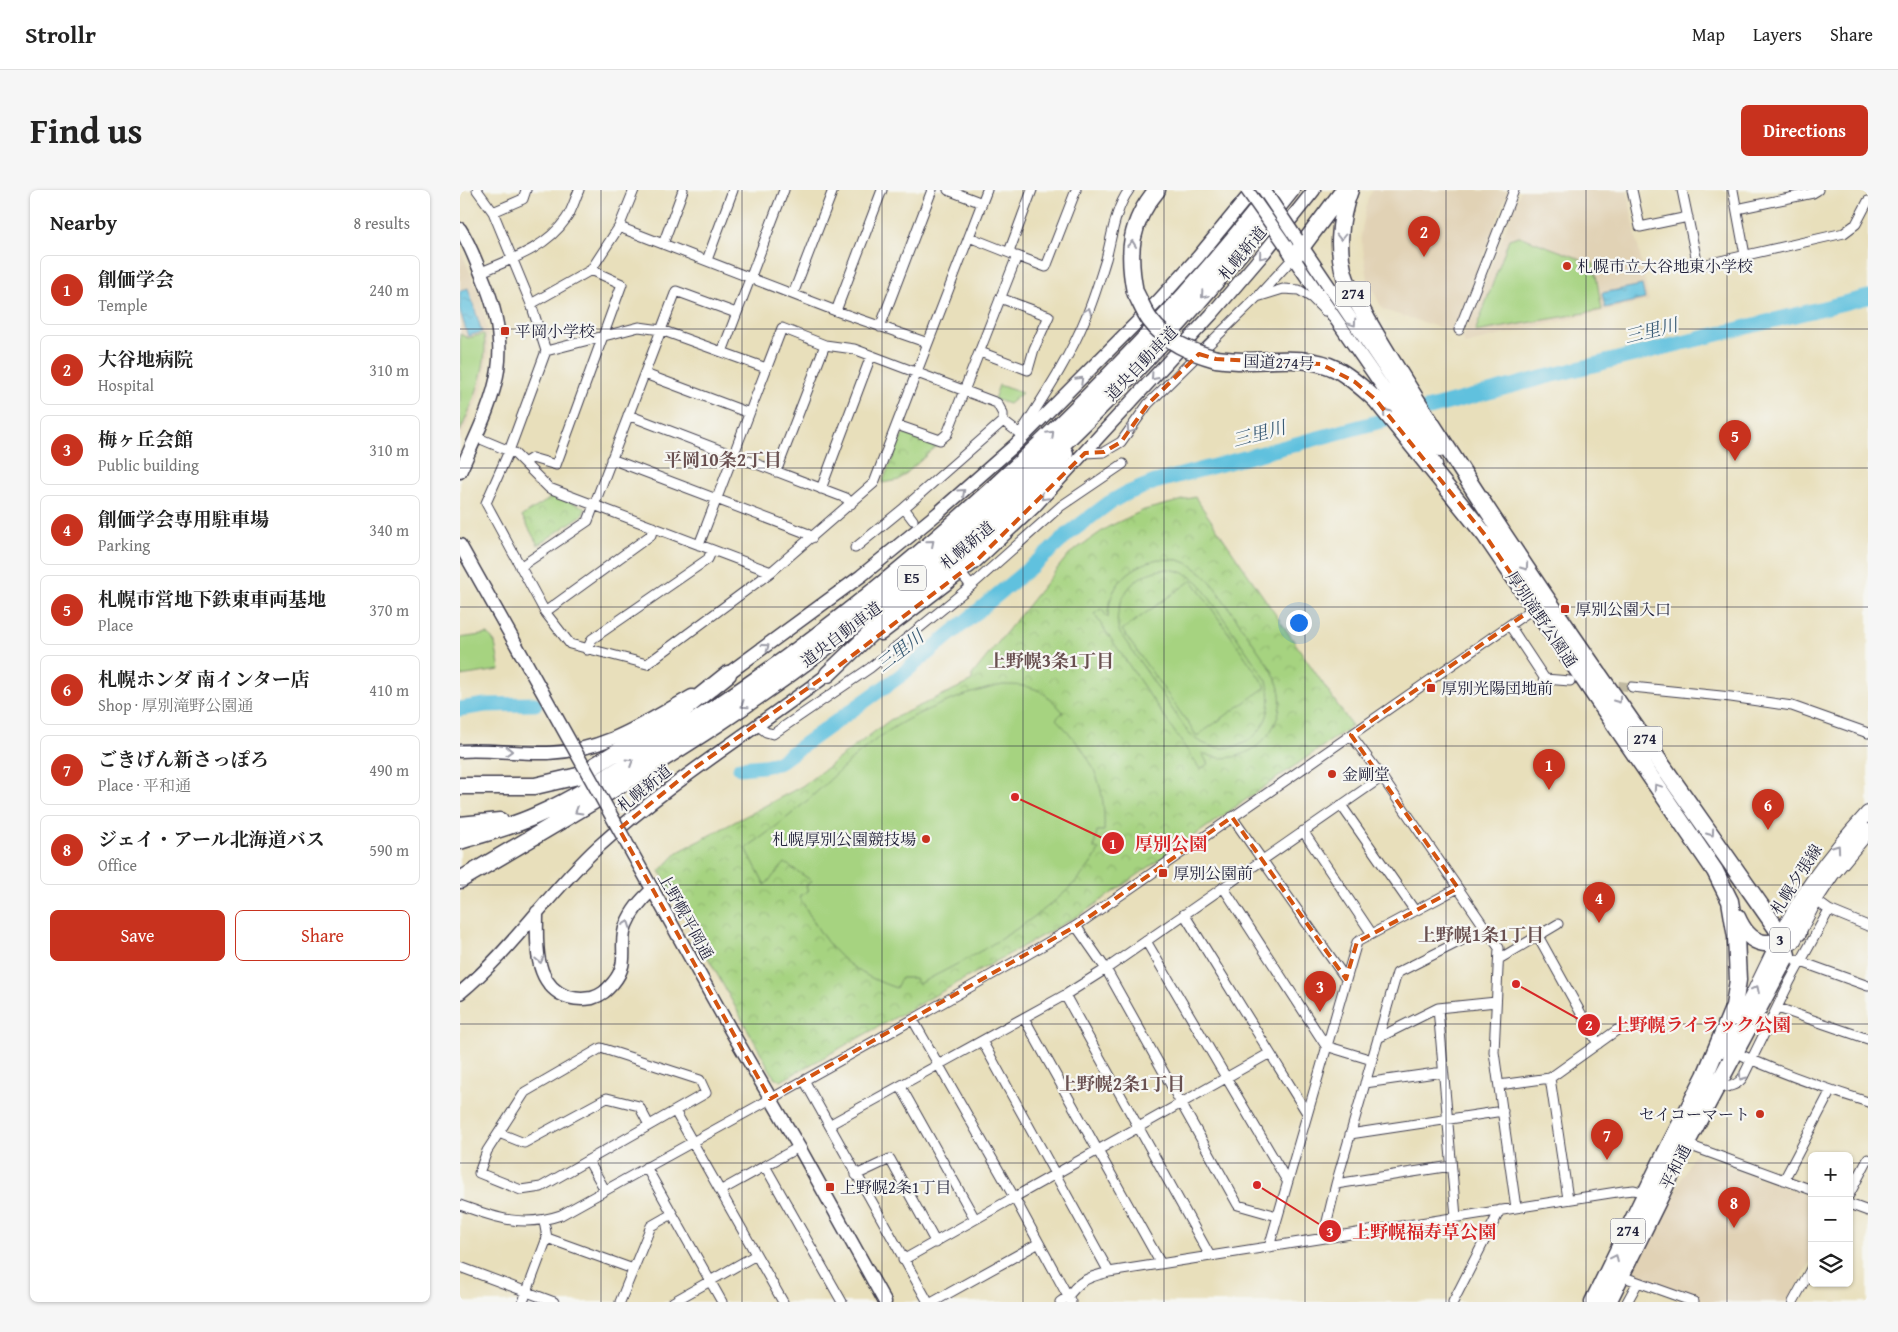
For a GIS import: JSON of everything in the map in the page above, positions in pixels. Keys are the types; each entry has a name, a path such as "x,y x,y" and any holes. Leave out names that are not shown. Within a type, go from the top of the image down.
{"highway":[{"name":"国道274号","path":"1157,190 1147,202 1136,225 1132,238 1131,272 1135,292 1150,319 1160,331 1174,342 1192,352 1216,359 1242,361 1273,359 1321,364 1336,369 1355,382 1436,453 1491,531"},
{"name":"道央自動車道","path":"460,841 511,826 566,801 710,712 836,620 968,512 1117,369 1244,227 1273,190"},
{"name":"道央自動車道","path":"460,880 619,786 718,723 854,625 975,526 1126,381 1183,319 1257,233 1291,190"},
{"path":"1295,248 1344,190"},
{"name":"国道274号","path":"1350,190 1344,206 1340,244 1344,272 1349,287 1398,390 1436,453 1491,531"},
{"path":"828,674 874,630 980,542 1019,504 1045,478 1126,381"},
{"name":"厚別滝野公園通","path":"1491,531 1534,608 1715,871 1730,902 1738,960 1736,994 1708,1081"},
{"name":"厚別滝野公園通","path":"1491,531 1788,944"},
{"path":"460,786 535,786 578,776 678,714 728,674"},
{"path":"460,825 508,820 566,801"},
{"name":"274","path":"1730,902 1744,931 1751,938 1764,944 1788,944"},
{"name":"平和通","path":"1593,1302 1652,1196 1708,1081 1735,1052 1788,944"},
{"name":"平和通","path":"1608,1302 1621,1276 1652,1196"}],"main road":[{"name":"札幌夕張線","path":"1788,944 1805,895 1841,842 1868,812"},
{"name":"札幌夕張線","path":"1708,1081 1749,1003 1832,874 1868,831"}],"street":[{"path":"477,190 493,212 531,304 546,351 509,451 486,503 546,612 570,644 587,650 647,664 771,572 852,504 874,483 987,190"},
{"path":"493,212 523,198 526,190"},
{"path":"481,272 530,250 552,237 568,217 579,190"},
{"path":"531,304 592,270 619,227 634,190"},
{"path":"663,244 683,190"},
{"path":"707,260 733,190"},
{"path":"722,352 784,190"},
{"path":"793,294 833,190"},
{"path":"836,311 882,190"},
{"path":"880,327 932,190"},
{"path":"948,190 982,203"},
{"path":"897,425 940,440 946,434 1000,298 1032,190"},
{"path":"969,237 1046,267 1076,190"},
{"path":"1014,446 1053,384 1086,317 1106,259 1114,225 1124,196 1129,190"},
{"path":"1247,190 1295,248 1398,390"},
{"name":"札幌新道","path":"460,751 548,753 606,743 637,728 728,674 861,576 938,513 1014,446 1159,300 1198,257 1253,190"},
{"path":"1264,190 1295,248 1348,335"},
{"name":"札幌新道","path":"460,993 481,976 579,864 650,802 693,769 828,674 975,562 1034,507 1085,454 1211,315 1314,190"},
{"path":"1459,330 1514,190"},
{"path":"1632,190 1640,227 1688,217"},
{"path":"1682,190 1698,266 1844,233 1856,224 1868,201"},
{"path":"1733,190 1745,255"},
{"path":"1737,209 1813,193 1818,190"},
{"path":"619,227 836,311 928,343"},
{"path":"460,229 481,272 491,300 499,329 500,354 499,373 494,392 460,472"},
{"path":"1085,454 1104,452 1121,442 1148,404 1257,297 1295,248"},
{"path":"524,462 532,458 556,465 604,336 622,284 592,270"},
{"path":"1257,297 1283,289 1299,290 1312,298 1398,390"},
{"path":"520,567 588,521 676,291 736,313"},
{"path":"980,352 1028,370 1034,349 1049,316 1000,298"},
{"path":"546,351 639,327 661,330 766,368"},
{"path":"699,545 782,328 824,345 854,349 964,390 997,403 1003,414 1003,421 856,548"},
{"path":"776,472 824,345"},
{"path":"820,489 871,356"},
{"path":"645,374 749,413"},
{"path":"628,416 846,498 852,504"},
{"path":"1003,421 1020,434"},
{"path":"476,437 514,453 549,488 771,572"},
{"path":"611,459 806,533 812,538"},
{"path":"757,725 766,732 773,734 870,668 971,586 1061,506 1123,464"},
{"path":"904,508 913,520"},
{"path":"546,612 651,535 653,527"},
{"name":"上野幌平岡通","path":"460,545 885,1302"},
{"path":"587,650 592,640 708,558 712,550"},
{"path":"963,576 971,586"},
{"path":"460,1205 480,1212 524,1222 544,1221 561,1215 913,1020 1076,926 1534,608"},
{"path":"1510,626 1545,679 1570,682"},
{"path":"1632,686 1792,706 1868,733"},
{"path":"1350,735 1382,777 1499,948 1494,1052 1516,1208"},
{"path":"829,1125 1065,995 1106,969 1382,777"},
{"path":"1341,806 1415,911"},
{"path":"1232,817 1346,979"},
{"path":"1304,832 1372,934"},
{"path":"1224,887 1326,1046 1372,1060"},
{"path":"1269,1247 1357,942 1458,888"},
{"path":"537,912 537,947 542,971 547,983 568,998 590,998 604,994 619,976 623,964 625,928 634,909 653,889"},
{"path":"1815,900 1829,910 1868,926"},
{"path":"1708,1081 1727,1087 1740,1082 1778,1008 1788,944 1829,910"},
{"path":"1184,914 1307,1113"},
{"path":"1499,959 1558,924"},
{"path":"1076,926 1106,969 1238,1205 1277,1216"},
{"path":"1323,1238 1336,1184 1397,973 1486,928"},
{"path":"1538,936 1598,1044"},
{"path":"1146,941 1287,1181"},
{"path":"1788,944 1868,986"},
{"path":"1065,995 1210,1256"},
{"path":"1378,1038 1438,1008 1496,1002"},
{"path":"1438,1008 1456,1217"},
{"path":"1778,1008 1868,1039"},
{"path":"1024,1018 1161,1264"},
{"path":"913,1020 1014,1197 1039,1243 1066,1301 1076,1287 1089,1278 1109,1272 1627,1190 1634,1190 1652,1196"},
{"path":"1499,1085 1550,1078 1617,1030"},
{"path":"982,1041 1109,1272"},
{"path":"601,1048 700,1080 706,1093 675,1111 541,1187 521,1190 479,1173 487,1151 525,1092 601,1048"},
{"path":"1735,1052 1831,1090 1868,1102"},
{"path":"903,1260 1270,1053"},
{"path":"1365,1083 1443,1072"},
{"path":"1550,1078 1568,1199"},
{"path":"804,1080 928,1302"},
{"path":"901,1087 975,1218"},
{"path":"1784,1180 1831,1090"},
{"path":"499,1133 524,1143 607,1098 639,1106 650,1125"},
{"path":"675,1111 782,1302"},
{"path":"1350,1134 1503,1111"},
{"path":"1680,1141 1808,1189"},
{"path":"720,1191 798,1147"},
{"path":"856,1175 890,1159 936,1242"},
{"path":"1853,1187 1868,1159"},
{"path":"588,1160 605,1190"},
{"path":"765,1166 842,1302"},
{"path":"1336,1184 1451,1166"},
{"path":"646,1167 722,1302"},
{"path":"1853,1205 1868,1211"},
{"path":"1454,1302 1500,1210"},
{"path":"620,1302 651,1226 672,1214"},
{"path":"523,1302 547,1238 544,1221"},
{"path":"547,1238 633,1269"},
{"path":"933,1302 1039,1243"},
{"path":"674,1302 756,1255"},
{"path":"460,1267 554,1302"},
{"path":"1793,1302 1808,1274"},
{"path":"1621,1276 1694,1302"},
{"path":"1627,1302 1638,1282"}],"highlighted area":[{"path":"1199,354 1216,359 1321,364 1355,382 1376,400 1485,535 1534,608 1351,735 1458,888 1357,942 1346,979 1232,817 1076,926 770,1099 619,829 693,769 828,674 975,562 1085,453 1104,452 1121,442 1148,404"}],"shaded area":[{"path":"1373,190 1508,191 1454,332 1383,310 1368,280 1361,235 1368,198"},
{"name":"札幌市立大谷地東小学校","path":"1521,190 1627,190 1649,301 1464,344 1463,337"},
{"path":"460,248 481,299 488,335 489,353 482,390 460,441"},
{"path":"1694,1154 1808,1196 1808,1267 1790,1302 1708,1302 1632,1275"}],"green space":[{"path":"1519,236 1594,264 1602,310 1475,332 1509,239"},
{"path":"460,334 468,338 484,334 485,346 479,384 460,432"},
{"path":"999,385 1022,393 1009,404 994,399"},
{"path":"905,433 939,444 899,480 882,483 902,436"},
{"path":"551,495 584,507 585,510 582,515 538,545 522,516 548,500"},
{"path":"1195,497 1352,726 1083,913 781,1081 774,1077 660,871 678,852 802,786 890,720 972,681 972,675 1069,554 1108,527 1144,510"},
{"path":"1158,559 1179,560 1191,565 1202,573 1211,582 1271,669 1279,687 1280,706 1277,719 1271,731 1262,741 1241,755 1228,758 1202,753 1208,764 1200,769 1094,614 1101,609 1108,618 1109,607 1116,587 1129,573","holes":["1168,569 1188,575 1199,583 1267,681 1270,699 1267,715 1260,729 1250,740 1237,746 1222,748 1206,744 1190,735 1120,633 1117,622 1119,609 1123,597 1132,584 1144,575"]},
{"path":"1192,580 1266,687 1197,736 1122,630"},
{"path":"488,634 495,643 500,670 460,676 460,638"},
{"name":"札幌厚別公園競技場","path":"1003,685 1030,687 1037,690 1050,698 1063,712 1056,719 1079,745 1094,770 1099,783 1104,813 1104,831 1097,831 1094,848 1099,850 1086,870 1067,890 1019,928 992,945 918,984 915,978 901,978 896,988 877,981 848,963 827,942 799,896 808,891 806,886 812,881 785,863 765,885 746,848 794,812 858,754 890,730 915,716 945,703 975,692"}],"water":[{"path":"1642,285 1645,299 1605,308 1602,293"},
{"path":"468,288 482,332 468,336 460,311 460,291"}],"waterway":[{"name":"三里川","path":"740,768 778,763 900,676 1068,534 1109,503 1123,495 1155,482 1545,377 1868,297"},
{"name":"三里川","path":"460,709 485,705 535,704"}],"tunnel":[{"path":"1605,684 1632,687"}],"place":[{"name":"大谷地病院","path":"1424,257"},
{"name":"札幌市立大谷地東小学校","path":"1567,266"},
{"name":"平岡小学校","path":"505,331"},
{"name":"札幌市営地下鉄東車両基地","path":"1735,461"},
{"name":"厚別公園入口","path":"1565,609"},
{"name":"厚別光陽団地前","path":"1431,688"},
{"name":"金剛堂","path":"1332,774"},
{"name":"創価学会","path":"1549,790"},
{"name":"厚別公園","path":"1015,797"},
{"name":"札幌ホンダ 南インター店","path":"1768,830"},
{"name":"札幌厚別公園競技場","path":"926,839"},
{"name":"厚別公園前","path":"1163,873"},
{"name":"創価学会専用駐車場","path":"1599,923"},
{"name":"上野幌ライラック公園","path":"1516,984"},
{"name":"梅ヶ丘会館","path":"1320,1012"},
{"name":"セイコーマート","path":"1760,1114"},
{"name":"ごきげん新さっぽろ","path":"1607,1160"},
{"name":"上野幌福寿草公園","path":"1257,1185"},
{"name":"上野幌2条1丁目","path":"830,1187"},
{"name":"ジェイ・アール北海道バス","path":"1734,1228"}],"district":[{"name":"平岡10条2丁目","path":"723,460"},
{"name":"上野幌3条1丁目","path":"1051,661"},
{"name":"上野幌1条1丁目","path":"1481,935"},
{"name":"上野幌2条1丁目","path":"1122,1084"}]}
